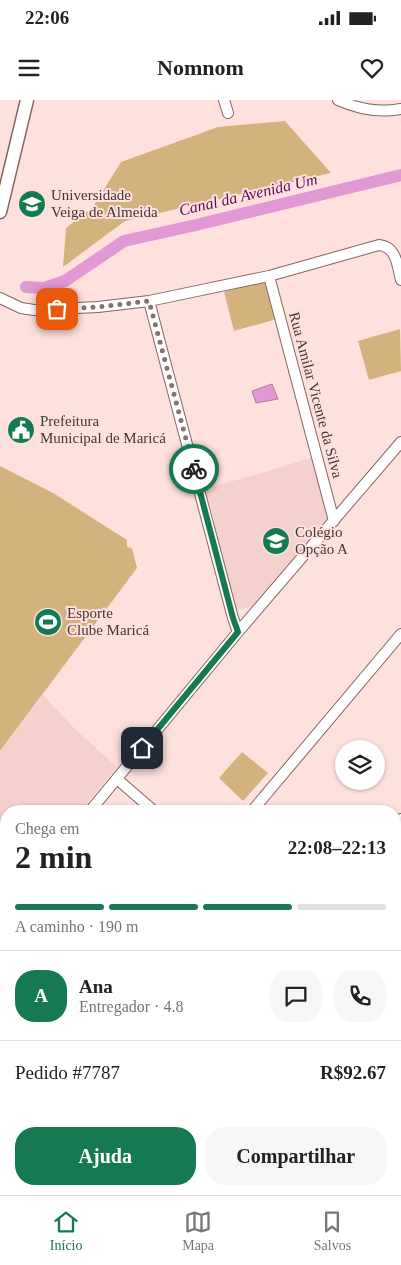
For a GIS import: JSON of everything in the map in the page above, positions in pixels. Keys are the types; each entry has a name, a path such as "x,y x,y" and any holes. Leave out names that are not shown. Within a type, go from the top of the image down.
{"street":[{"path":"0,212 27,100"},
{"path":"224,100 228,113"},
{"path":"338,100 372,110 401,109"},
{"path":"0,298 21,308 34,310 98,307 149,301 269,276 379,245 390,248 393,252 401,280"},
{"name":"Rua Amilar Vicente da Silva","path":"269,276 334,521"},
{"path":"149,301 238,632"},
{"path":"95,805 238,632 401,442"},
{"path":"257,805 401,634"},
{"path":"117,779 147,805"}],"shaded area":[{"path":"285,121 331,173 125,221 63,267 66,228 93,207 121,162 218,127"},
{"path":"266,280 277,319 234,331 224,292"},
{"path":"400,329 401,371 369,380 358,341"},
{"path":"272,384 278,399 256,403 252,391"},
{"path":"313,457 328,518 254,606 237,610 223,563 212,511 204,489"},
{"name":"Esporte Clube Maricá","path":"0,466 53,493 127,540 127,547 132,548 137,568 0,751"},
{"path":"43,695 76,730 117,767 85,805 0,805 0,752"},
{"path":"242,752 268,773 243,801 219,778"}],"waterway":[{"name":"Canal da Avenida Um","path":"26,287 44,288 65,281 124,241 401,175"}],"way so far":[{"path":"57,309 98,307 149,301 194,469"}],"place":[{"name":"Universidade Veiga de Almeida","path":"32,204"},
{"name":"Prefeitura Municipal de Maricá","path":"21,430"},
{"name":"Colégio Opção A","path":"276,541"},
{"name":"Esporte Clube Maricá","path":"48,622"}],"route":[{"path":"142,748 238,632 194,469"}]}
